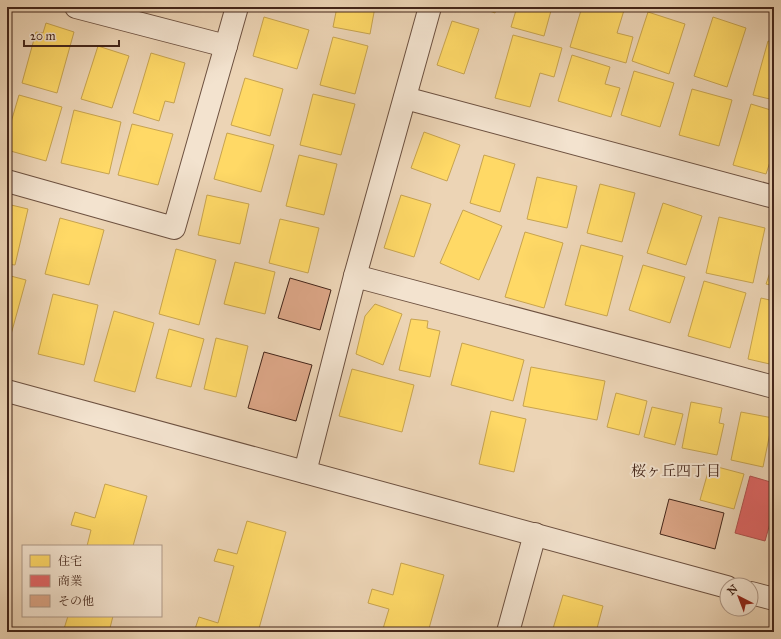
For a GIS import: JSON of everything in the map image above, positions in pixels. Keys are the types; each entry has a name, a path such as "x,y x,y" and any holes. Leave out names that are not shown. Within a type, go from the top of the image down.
{"street":[{"path":"76,7 226,46"},
{"path":"7,181 174,228 237,7"},
{"path":"305,472 356,276 430,7"},
{"path":"405,98 774,197"},
{"path":"356,276 774,388"},
{"path":"7,390 719,584"},
{"path":"508,632 535,534"},
{"path":"759,595 774,599"}],"building: 住宅":[{"path":"337,7 375,7 370,34 333,27"},
{"path":"479,7 497,7 495,13"},
{"path":"517,7 552,7 544,36 511,27"},
{"path":"582,7 625,7 617,33 633,37 626,63 570,47"},
{"path":"648,12 685,24 669,74 632,61"},
{"path":"264,17 309,30 297,69 253,56"},
{"path":"713,17 746,28 727,87 694,76"},
{"path":"452,21 479,29 464,74 437,65"},
{"path":"46,23 74,32 57,93 22,83 36,32 43,33"},
{"path":"513,35 562,48 554,77 540,73 530,107 495,98"},
{"path":"333,37 368,46 355,94 320,85"},
{"path":"768,41 774,43 774,100 753,95"},
{"path":"98,46 129,56 112,108 81,99"},
{"path":"151,53 185,63 174,103 165,101 159,121 133,113"},
{"path":"572,55 610,67 605,84 620,88 611,117 558,101"},
{"path":"634,71 674,83 660,127 621,115"},
{"path":"245,78 283,89 270,136 231,125"},
{"path":"692,89 732,100 719,146 679,135"},
{"path":"313,94 355,104 341,155 300,145"},
{"path":"19,95 62,107 46,161 7,150 7,136"},
{"path":"751,104 774,111 774,150 766,174 733,165"},
{"path":"74,110 121,122 109,174 61,163"},
{"path":"132,124 173,134 158,185 118,175"},
{"path":"424,132 460,145 447,181 411,168"},
{"path":"227,133 274,145 261,192 214,179"},
{"path":"299,155 337,164 324,215 286,206"},
{"path":"484,155 515,164 500,212 470,203"},
{"path":"537,177 577,186 567,228 527,219"},
{"path":"600,184 635,193 622,242 587,233"},
{"path":"207,195 249,204 240,244 198,235"},
{"path":"401,195 431,204 414,257 384,248"},
{"path":"663,203 702,216 686,265 647,253"},
{"path":"7,204 28,209 15,265 7,264"},
{"path":"463,210 502,226 479,280 440,263"},
{"path":"719,217 765,228 753,283 706,273"},
{"path":"60,218 104,230 89,285 45,274"},
{"path":"280,219 319,228 308,273 269,263"},
{"path":"525,232 563,243 544,308 505,297"},
{"path":"581,245 623,256 607,316 565,305"},
{"path":"176,249 216,260 199,325 159,314"},
{"path":"774,261 774,286 766,284"},
{"path":"235,262 275,272 265,314 224,304"},
{"path":"643,265 685,277 670,323 629,310"},
{"path":"7,275 26,280 7,349"},
{"path":"704,281 746,293 730,348 688,336"},
{"path":"53,294 98,305 84,365 38,354"},
{"path":"761,298 774,301 774,365 748,359"},
{"path":"375,304 402,314 383,365 356,354 365,316"},
{"path":"114,311 154,323 135,392 94,381"},
{"path":"411,319 428,321 427,328 440,331 430,377 399,370"},
{"path":"169,329 204,339 191,387 156,378"},
{"path":"216,338 248,346 236,397 204,389"},
{"path":"462,343 524,360 513,401 451,385"},
{"path":"531,367 605,381 597,420 523,406"},
{"path":"352,369 414,385 402,432 339,416"},
{"path":"616,393 647,401 639,435 607,427"},
{"path":"691,402 722,408 719,423 724,424 717,455 682,448"},
{"path":"652,407 683,414 675,445 644,437"},
{"path":"491,411 526,419 514,472 479,464"},
{"path":"741,412 773,418 763,467 731,460"},
{"path":"710,465 744,474 734,509 700,500"},
{"path":"105,484 147,496 133,545 87,545 91,530 71,525 75,512 95,518"},
{"path":"247,521 286,532 258,632 206,632 195,629 199,617 218,623 234,566 214,561 218,549 237,554"},
{"path":"774,542 774,555 771,554"},
{"path":"401,563 444,575 428,632 382,632 389,609 368,603 372,589 393,595"},
{"path":"563,595 603,606 596,632 552,632"},
{"path":"68,617 113,617 109,632 63,632"}],"building: 商業":[{"path":"750,476 774,483 774,509 765,541 735,533"}],"building: その他":[{"path":"290,278 331,290 320,330 278,318"},
{"path":"264,352 312,365 296,421 248,408"},
{"path":"669,499 724,513 715,549 660,534"}],"district":[{"name":"桜ヶ丘四丁目","path":"676,471"}]}
